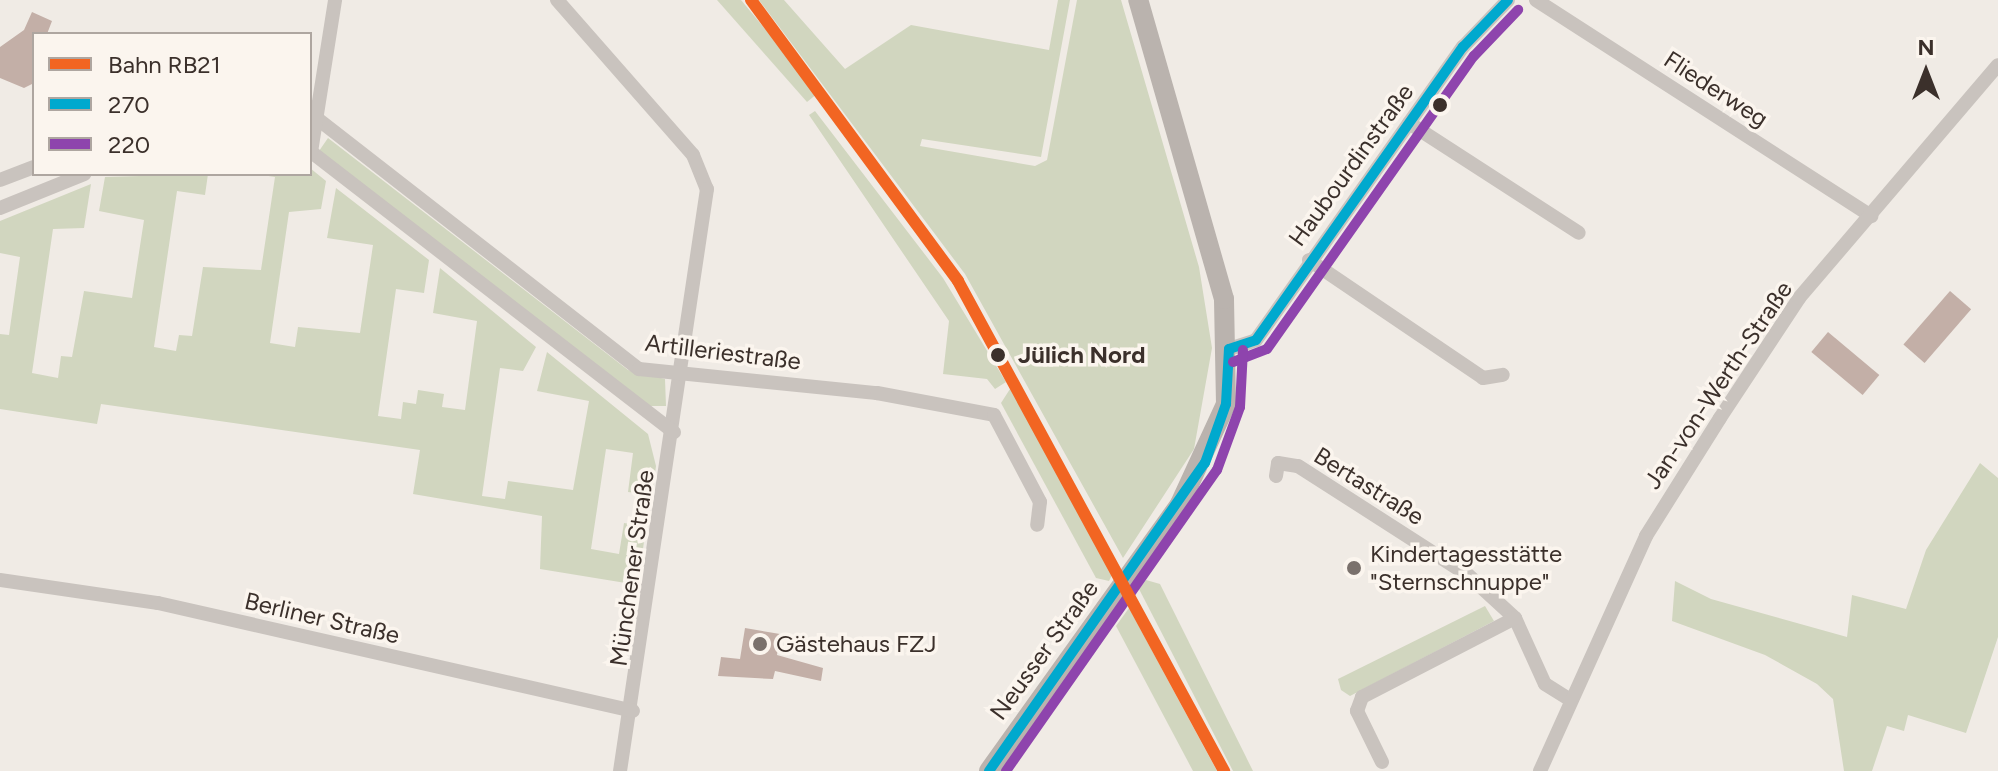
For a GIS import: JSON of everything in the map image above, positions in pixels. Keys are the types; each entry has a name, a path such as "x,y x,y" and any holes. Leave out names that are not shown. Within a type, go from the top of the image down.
{"main road":[{"name":"Neusser Straße","path":"989,771 1205,463 1226,404 1229,349 1224,299 1138,0"}],"street":[{"path":"313,115 335,0"},
{"name":"Münchener Straße","path":"557,0 702,168 708,199 633,711 620,771"},
{"name":"Haubourdinstraße","path":"1229,349 1256,340 1309,260 1409,123 1508,0"},
{"name":"Fliederweg","path":"1536,0 1871,216"},
{"name":"Jan-von-Werth-Straße","path":"1540,771 1569,699 1681,477 1799,298 1998,65"},
{"name":"Artilleriestraße","path":"313,115 639,369 683,371 987,411 1003,423 1040,502 1037,525"},
{"path":"1409,123 1579,233"},
{"path":"312,153 674,432"},
{"path":"32,168 0,183 4,206 79,176"},
{"path":"1309,260 1483,378 1503,375"},
{"name":"Bertastraße","path":"1276,476 1278,463 1298,466 1468,575 1515,618 1545,684 1569,699"},
{"name":"Berliner Straße","path":"0,580 158,603 633,711"},
{"path":"1382,762 1357,711 1362,697 1515,618"}],"green space":[{"path":"717,0 741,0 818,93 807,102"},
{"path":"759,0 784,0 845,69 911,25 1049,50 1058,0 1070,0 1041,157 922,139 920,146 1035,166 1047,160 1077,0 1121,0 1199,267 1212,348 1194,449 1123,558 965,274"},
{"path":"815,111 943,278 1006,382 995,389 987,379 943,374 949,321 809,115"},
{"path":"328,138 628,370 665,379 666,406 649,406 319,151"},
{"path":"312,170 326,181 321,209 289,212 270,343 295,347 298,327 360,333 373,245 327,238 336,188 429,260 424,293 396,289 378,416 401,419 403,402 416,404 418,390 444,394 442,407 465,410 477,321 433,313 440,268 536,347 523,371 500,368 482,496 505,499 508,481 573,490 589,401 537,391 547,352 648,434 656,466 652,495 628,492 633,453 606,449 591,549 619,554 624,523 646,527 638,585 540,569 542,516 413,494 420,450 101,404 97,424 0,409 0,334 9,335 20,257 0,253 0,221 91,184 84,228 53,229 32,373 58,378 61,356 72,357 84,291 132,298 144,220 99,211 105,177 208,176 205,195 177,191 154,347 176,351 179,335 192,336 203,267 261,270 275,177 268,176 312,176"},
{"path":"1010,389 1037,428 1112,575 1109,581 1096,578 1001,403"},
{"path":"1980,463 1998,478 1998,637 1966,733 1908,715 1904,731 1887,726 1872,771 1844,771 1833,699 1817,684 1765,655 1672,621 1675,581 1711,599 1847,637 1852,595 1906,609 1926,550"},
{"path":"1146,580 1160,584 1253,771 1233,771 1139,589"},
{"path":"1485,606 1494,621 1350,696 1341,690 1338,679"},
{"path":"1129,608 1217,771 1193,771 1116,626"}],"building":[{"path":"32,12 52,21 48,32 32,32 32,84 24,88 0,78 0,47 24,30"},
{"path":"1950,291 1971,309 1925,363 1903,345"},
{"path":"1828,332 1879,375 1863,395 1811,352"},
{"name":"Gästehaus FZJ","path":"745,628 780,634 777,655 823,668 821,681 775,671 773,679 718,676 721,657 740,659"}],"rail line":[{"name":"RB21","path":"751,0 958,281 1224,771"}],"transit line":[{"name":"270","path":"1229,349 1256,340 1463,47 1508,0"},
{"name":"220","path":"1233,362 1267,349 1474,56 1518,10"},
{"name":"270","path":"989,771 1205,463 1226,404 1229,349"},
{"name":"220","path":"1006,771 1217,470 1240,407 1243,350"}],"place":[{"name":"Jülich Nord","path":"998,355"},
{"name":"Kindertagesstätte \"Sternschnuppe\"","path":"1354,568"},
{"name":"Gästehaus FZJ","path":"760,644"}]}
